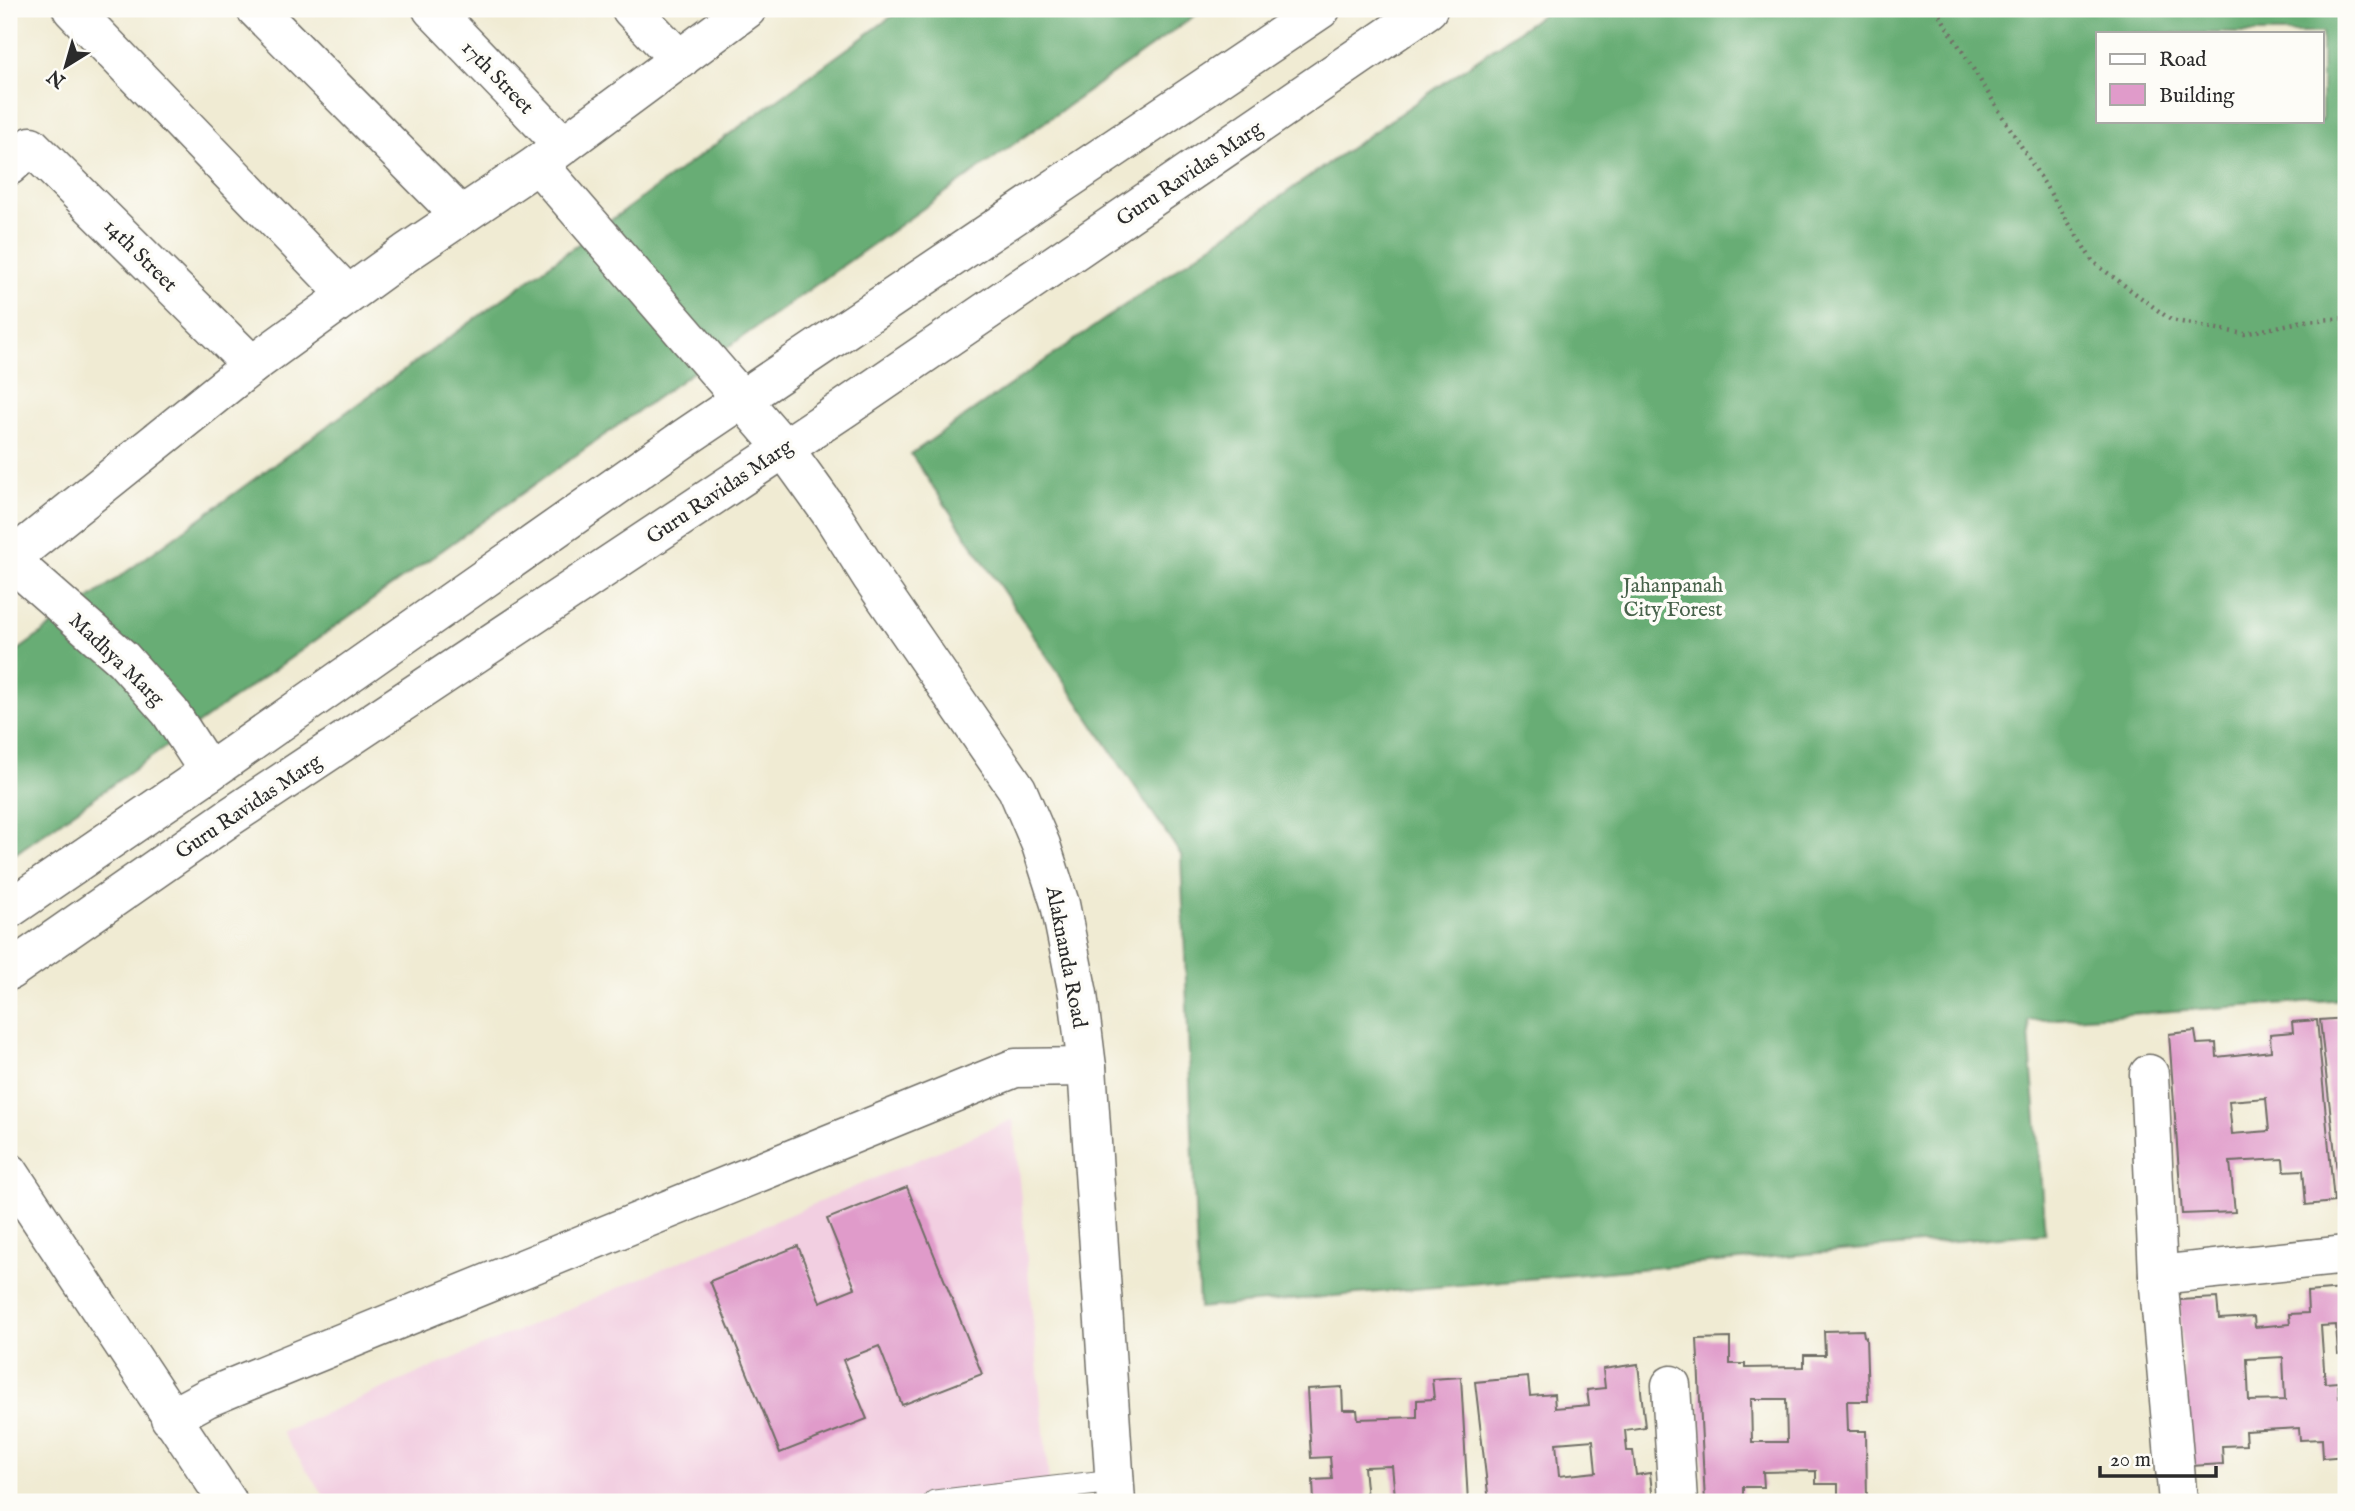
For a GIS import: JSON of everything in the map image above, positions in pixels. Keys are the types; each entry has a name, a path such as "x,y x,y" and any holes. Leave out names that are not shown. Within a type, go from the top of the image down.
{"street":[{"path":"72,9 347,294"},
{"path":"256,9 460,215"},
{"name":"17th Street","path":"432,9 551,154 743,400"},
{"path":"631,9 680,60"},
{"path":"9,559 252,365 347,294 551,154 747,9"},
{"path":"9,909 686,437 1321,9"},
{"name":"Guru Ravidas Marg","path":"9,971 230,817 845,408 1428,9"},
{"name":"14th Street","path":"20,156 252,365"},
{"name":"Alaknanda Road","path":"743,400 783,447 832,515 872,578 1017,789 1041,845 1060,904 1078,994 1087,1067 1115,1492"},
{"name":"Madhya Marg","path":"9,559 123,659 170,712 209,772"},
{"path":"170,1418 243,1383 1015,1068 1087,1067"},
{"path":"2150,1074 2158,1275 2178,1502"},
{"path":"9,1172 228,1502"},
{"path":"2158,1275 2346,1255"},
{"path":"1671,1385 1678,1502"}],"lane":[{"path":"935,1502 1115,1492"}],"path":[{"path":"1936,9 2094,262 2171,320 2244,334 2304,321 2346,318"}],"shaded area":[{"path":"1013,1119 1051,1502 328,1502 281,1432"}],"green space":[{"path":"902,9 1204,9 9,858 9,657"},
{"name":"Jahanpanah City Forest","path":"1550,9 2346,9 2346,999 2028,1021 2045,1233 1199,1308 1181,855 911,454"}],"building":[{"path":"2346,1018 2346,1207 2341,1207 2320,1020"},
{"path":"2317,1020 2334,1202 2306,1205 2303,1170 2284,1171 2283,1159 2230,1162 2235,1212 2182,1214 2169,1034 2195,1031 2197,1044 2216,1043 2217,1057 2271,1051 2270,1034 2293,1032 2292,1022","holes":["2266,1098 2269,1131 2232,1134 2229,1101"]},
{"path":"907,1187 982,1374 902,1405 879,1346 843,1360 867,1419 780,1453 710,1281 798,1246 820,1302 855,1288 827,1219"},
{"path":"2343,1289 2346,1354 2338,1354 2336,1325 2321,1326 2325,1383 2338,1382 2339,1398 2346,1397 2346,1456 2323,1458 2322,1439 2300,1440 2299,1428 2245,1431 2246,1445 2222,1446 2223,1464 2191,1466 2179,1300 2217,1298 2219,1319 2254,1317 2255,1327 2290,1324 2289,1314 2308,1313 2307,1292","holes":["2283,1357 2285,1400 2249,1401 2247,1359"]},
{"path":"1863,1330 1866,1337 1868,1401 1847,1401 1848,1431 1866,1431 1867,1502 1838,1502 1838,1484 1816,1484 1816,1471 1763,1472 1764,1487 1743,1487 1743,1502 1705,1502 1697,1339 1730,1338 1730,1364 1745,1364 1745,1368 1804,1367 1804,1355 1825,1355 1824,1331","holes":["1751,1399 1786,1399 1787,1442 1752,1442"]},
{"path":"1638,1364 1645,1427 1625,1430 1627,1451 1633,1451 1636,1475 1650,1473 1653,1502 1489,1502 1475,1382 1528,1377 1530,1396 1554,1394 1555,1408 1589,1405 1587,1390 1605,1388 1603,1369","holes":["1593,1440 1596,1472 1559,1476 1556,1443"]},
{"path":"1461,1377 1468,1502 1314,1502 1313,1480 1332,1479 1330,1457 1311,1458 1307,1389 1342,1387 1343,1410 1357,1410 1358,1419 1417,1417 1417,1400 1434,1399 1432,1379","holes":["1392,1466 1395,1496 1367,1499 1364,1467"]}]}
